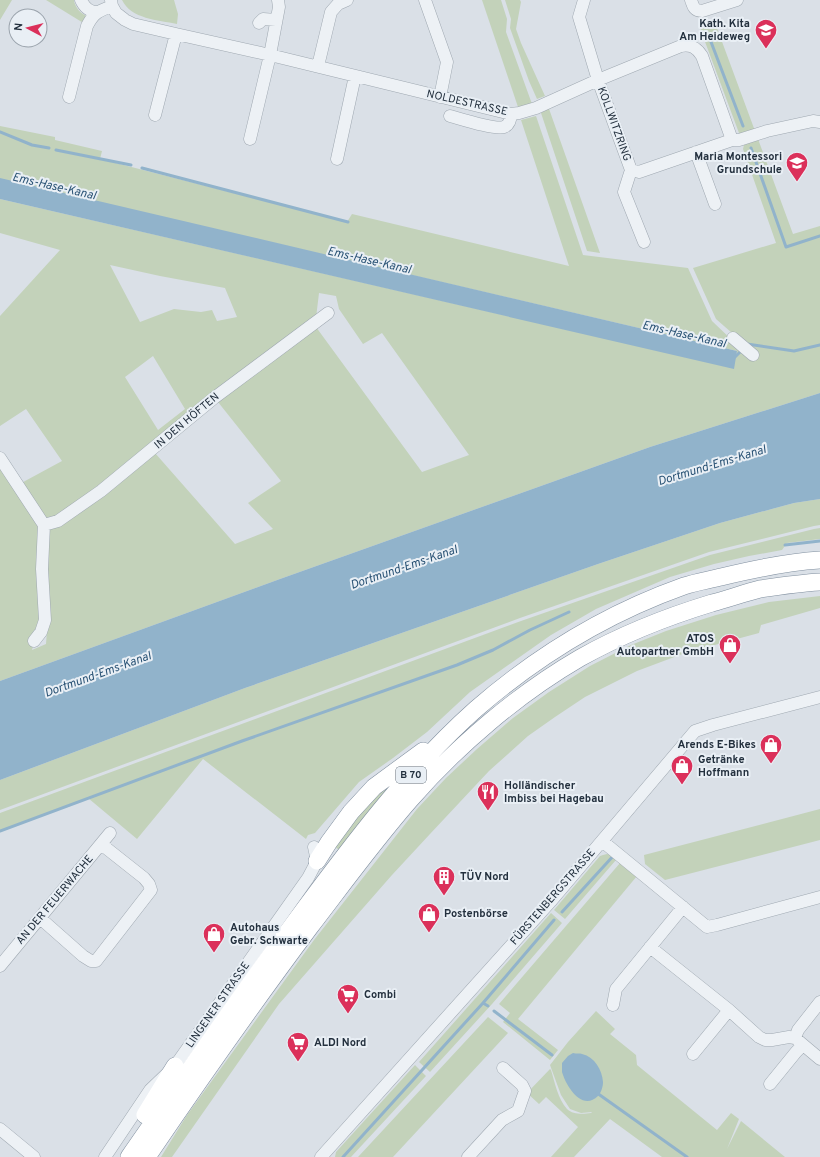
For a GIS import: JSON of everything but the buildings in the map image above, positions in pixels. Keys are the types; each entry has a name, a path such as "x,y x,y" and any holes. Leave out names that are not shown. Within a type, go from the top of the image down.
{"highway":[{"name":"B 70","path":"129,1157 277,945 348,851 407,779 474,711 529,667 571,640 628,609 686,585 754,569 820,560"},
{"name":"B 70","path":"147,1157 284,963 356,866 411,799 465,744 507,708 580,658 631,633 692,609 759,590 809,582 820,582"},
{"path":"316,854 328,842 351,812 374,787 423,751 482,695 515,678"},
{"path":"116,1157 158,1096 175,1066"}],"street":[{"path":"81,0 89,10 97,12"},
{"path":"250,139 270,55 278,0"},
{"path":"318,66 331,12 338,4 347,0"},
{"path":"425,0 446,62 440,97"},
{"path":"584,0 579,17 598,80"},
{"path":"691,0 694,8 699,11 708,10 737,0"},
{"name":"NOLDESTRASSE","path":"97,12 112,3 116,14 133,24 318,66 511,114 536,108 598,80"},
{"path":"69,97 87,26 90,19 97,12"},
{"path":"259,23 263,20 276,20"},
{"path":"155,115 176,34"},
{"name":"KOLLWITZRING","path":"732,140 702,56 692,46 682,46 598,80 631,170 639,172 732,140 739,140 767,131 813,121 820,122"},
{"path":"337,159 355,76"},
{"path":"453,100 449,121 496,128 504,127 509,123 511,114"},
{"path":"696,152 715,204"},
{"path":"631,170 624,192 644,242"},
{"name":"IN DEN HÖFTEN","path":"44,525 58,521 101,491 214,398 328,312"},
{"path":"733,338 753,355"},
{"path":"0,458 44,525 42,568 44,620 41,632 34,642"},
{"name":"FÜRSTENBERGSTRASSE","path":"322,1157 551,901 695,731 820,697"},
{"name":"AN DER FEUERWACHE","path":"0,966 110,834"},
{"path":"602,841 707,926 717,925 820,896"},
{"path":"40,918 83,956 91,961 96,961 151,890 149,884 144,878 101,844"},
{"name":"LINGENER STRASSE","path":"106,1157 150,1090 175,1066 308,878 316,854"},
{"path":"613,1005 616,989 683,907"},
{"path":"650,947 729,1010 759,1037 765,1040 789,1037 799,1041 820,1059"},
{"path":"770,1084 796,1052 799,1041 798,1030 820,1002"},
{"path":"693,1054 729,1010"},
{"path":"468,1157 502,1120 518,1111 526,1091 522,1085 504,1068"},
{"path":"0,1129 34,1157"}],"green space":[{"path":"0,0 12,0 0,20"},
{"path":"46,0 74,0 79,10 89,17 85,24"},
{"path":"122,0 174,0 178,14 177,24 154,20 138,15 126,6"},
{"path":"482,0 501,0 507,19 506,32 532,104 518,107"},
{"path":"505,0 520,0 521,2 516,29 545,96 537,99 510,28 511,19"},
{"path":"703,19 708,21 714,20 755,131 739,133 701,31"},
{"path":"548,106 600,253 587,251 541,113"},
{"path":"536,116 583,255 688,268 712,321 733,341 732,333 716,319 693,268 776,243 743,149 744,145 758,139 793,234 820,226 820,393 650,447 0,681 0,466 14,487 62,461 26,409 0,426 0,316 60,250 0,233 0,199 733,368 737,351 0,179 0,126 55,137 55,140 102,151 100,159 347,222 352,214 569,266 521,120","holes":["110,265 225,288 237,317 217,321 212,310 201,312 174,309 140,322","319,293 336,296 339,309 363,344 382,333 469,455 422,472 316,327 218,402 281,481 248,503 273,529 235,544 155,453 316,318","153,356 185,409 158,430 125,377","48,617 46,644 32,650 40,620"]},
{"path":"820,499 820,525 709,552 520,618 0,810 0,780 245,688 598,564 720,523 794,503"},
{"path":"820,528 820,539 787,543 782,550 714,564 670,577 596,609 551,635 470,692 427,732 359,782 315,833 308,835 306,839 203,759 137,839 88,798 0,831 0,813 521,621 710,555"},
{"path":"820,596 820,608 761,625 759,633 685,653 637,671 585,697 528,736 489,771 430,834 279,1004 172,1157 161,1157 187,1115 314,940 417,809 446,778 513,718 549,692 590,666 631,645 666,631 716,615 769,602"},
{"path":"399,779 339,850 332,844 375,792"},
{"path":"820,809 820,840 665,880 645,864 644,855"},
{"path":"607,854 616,860 565,919 554,910 600,856"},
{"path":"620,863 637,876 518,1019 558,1050 550,1060 503,1022 510,1013 499,1004"},
{"path":"551,913 562,923 492,1004 430,1072 419,1062"},
{"path":"596,1011 615,1029 610,1034 636,1055 637,1065 717,1130 731,1113 739,1119 727,1149 741,1121 785,1157 662,1157 610,1119 574,1157 551,1157 578,1127 546,1097 539,1104 527,1093 550,1069 559,1096 567,1109 579,1114 592,1112 581,1113 570,1109 561,1095 550,1065 568,1042"},
{"path":"488,1017 508,1033 393,1157 358,1157"},
{"path":"415,1065 426,1076 351,1157 335,1157 336,1152"}],"water":[{"path":"0,178 737,351 734,369 0,199"},
{"name":"Dortmund-Ems-Kanal","path":"820,393 820,499 794,503 720,523 598,564 245,688 0,780 0,681 650,447"},
{"path":"573,1053 591,1058 601,1073 603,1082 602,1090 598,1096 592,1100 586,1101 581,1099 571,1090 564,1078 562,1063"}],"waterway":[{"path":"708,34 743,126"},
{"path":"0,132 32,145 49,148"},
{"path":"751,148 786,247 820,236"},
{"path":"56,150 131,165"},
{"path":"142,168 348,222"},
{"path":"747,344 794,351 820,345"},
{"path":"733,359 742,350"},
{"path":"785,545 820,541"},
{"path":"0,831 242,741 457,665 493,650 530,630 569,612"},
{"path":"562,912 615,854"},
{"path":"483,1003 554,920"},
{"path":"343,1157 483,1003 488,1006"},
{"path":"494,1011 552,1055"},
{"path":"597,1093 687,1157"}],"place":[{"name":"Kath. Kita Am Heideweg","path":"766,50"},
{"name":"Maria Montessori Grundschule","path":"797,182"},
{"name":"ATOS Autopartner GmbH","path":"730,664"},
{"name":"Arends E-Bikes","path":"771,764"},
{"name":"Getränke Hoffmann","path":"682,786"},
{"name":"Holländischer Imbiss bei Hagebau","path":"488,812"},
{"name":"TÜV Nord","path":"444,896"},
{"name":"Postenbörse","path":"429,934"},
{"name":"Autohaus Gebr. Schwarte","path":"214,954"},
{"name":"Combi","path":"348,1014"},
{"name":"ALDI Nord","path":"298,1062"}],"water label":[{"name":"Ems-Hase-Kanal","path":"54,187"},
{"name":"Ems-Hase-Kanal","path":"369,261"},
{"name":"Ems-Hase-Kanal","path":"684,335"}]}
